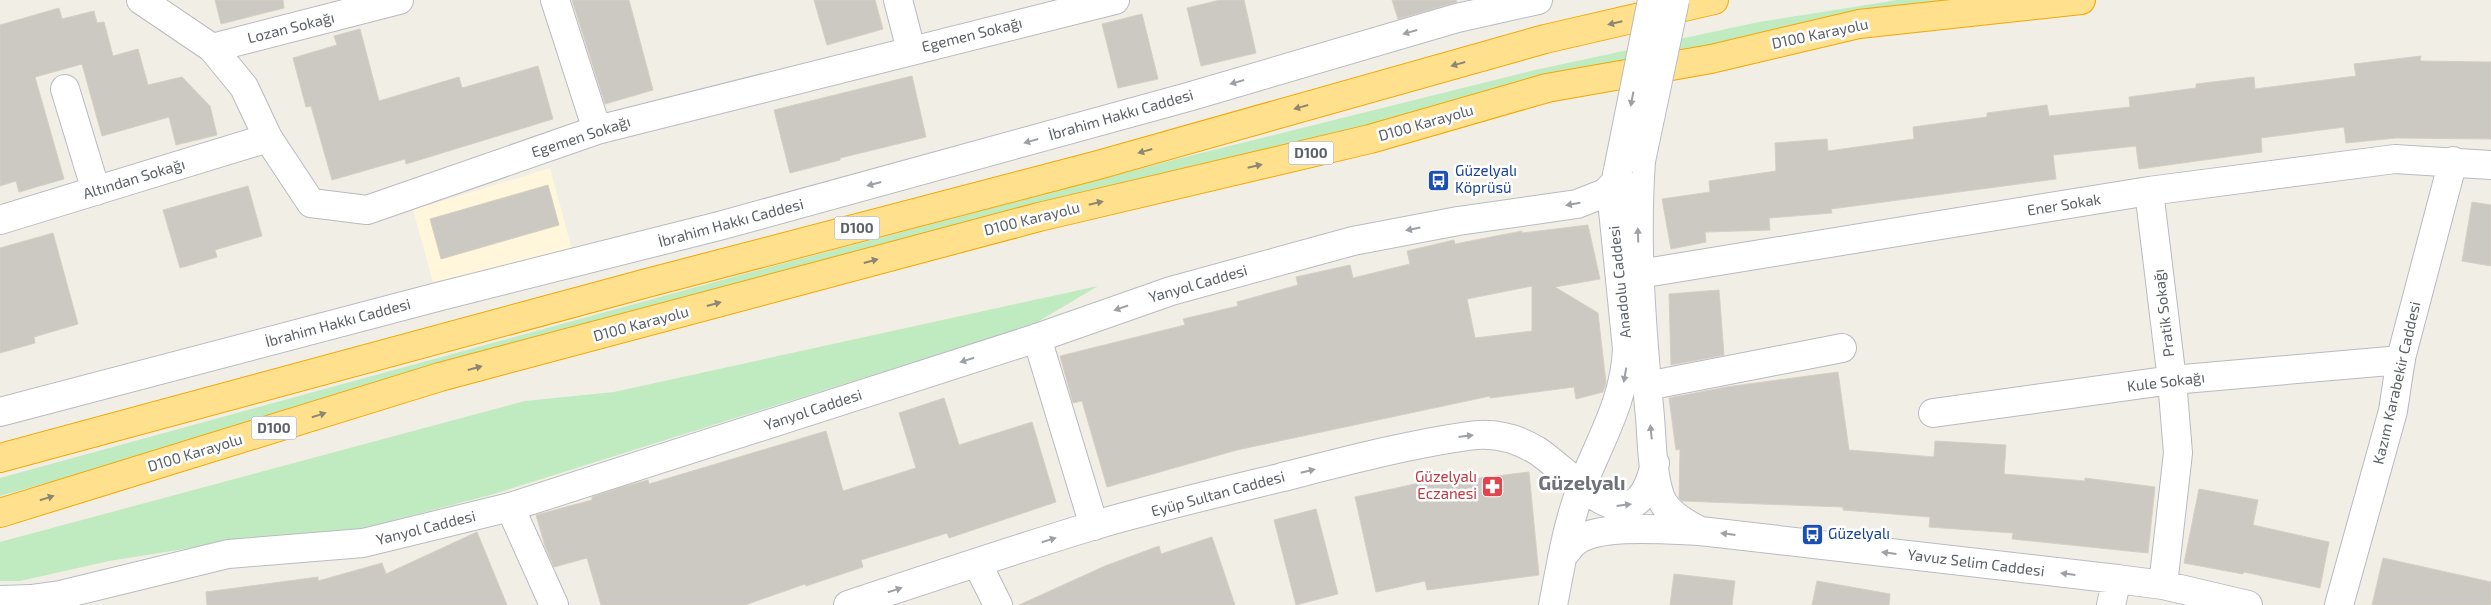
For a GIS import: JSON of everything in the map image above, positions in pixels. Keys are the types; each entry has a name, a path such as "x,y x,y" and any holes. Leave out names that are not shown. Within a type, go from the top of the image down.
{"highway":[{"name":"D100","path":"0,458 656,280 1098,165 1545,39 1714,0"},
{"name":"D100 Karayolu","path":"0,512 440,378 1039,217 1370,139 1547,88 1711,59 1859,24 2082,0"}],"street":[{"name":"Egemen Sokağı","path":"141,0 212,48 244,87 268,138 311,203 367,210 597,130 1116,0"},
{"name":"Lozan Sokağı","path":"212,48 399,0"},
{"path":"555,0 597,130"},
{"path":"898,0 911,50"},
{"path":"1457,18 1488,0"},
{"path":"1457,18 1538,0"},
{"name":"Anadolu Caddesi","path":"1652,0 1625,172 1638,207 1639,274 1647,386 1660,497 1668,510 1700,531"},
{"name":"Anadolu Caddesi","path":"1552,605 1562,557 1615,412 1627,365 1613,210 1675,0"},
{"name":"İbrahim Hakkı Caddesi","path":"0,412 441,296 719,226 1188,97 1457,18"},
{"path":"65,89 96,191"},
{"name":"Altından Sokağı","path":"0,220 268,138"},
{"name":"Ener Sokak","path":"1639,274 2150,191 2395,159 2453,161 2491,165"},
{"name":"Kazım Karabekir Caddesi","path":"2339,605 2393,411 2401,360 2453,161"},
{"name":"Yanyol Caddesi","path":"0,600 48,600 228,554 363,543 510,507 1037,338 1171,290 1352,241 1458,221 1577,204 1605,194 1625,172"},
{"name":"Pratik Sokağı","path":"2150,191 2172,380 2178,453 2163,584"},
{"path":"1037,338 1094,526"},
{"path":"1647,386 1842,348"},
{"name":"Kule Sokağı","path":"1933,413 2172,380 2401,360"},
{"name":"Eyüp Sultan Caddesi","path":"848,605 1094,526 1431,441 1493,434 1536,450 1589,485"},
{"path":"1589,485 1615,506 1634,503 1647,488 1655,464"},
{"path":"510,507 554,605"},
{"name":"Yavuz Selim Caddesi","path":"1562,557 1575,542 1584,536 1606,532 1650,529 1700,531 2114,592 2163,584 2248,605"},
{"path":"977,562 998,605"}],"shaded area":[{"path":"550,168 574,257 436,293 413,210"}],"green space":[{"path":"1898,0 2023,0 1827,29 125,461 0,496 0,478 766,268 1177,159 1535,70 1759,22"},
{"path":"1098,286 1034,324 494,494 333,536 228,542 109,561 20,581 0,581 0,542 525,401 614,392"}],"building":[{"path":"215,0 283,0 284,8 221,24"},
{"path":"572,0 629,0 653,90 605,104"},
{"path":"814,0 875,0 883,29 827,45"},
{"path":"1220,0 1244,0 1256,53 1201,66 1187,8"},
{"path":"1392,0 1456,0 1457,2 1398,19"},
{"path":"59,8 62,19 94,11 97,23 104,22 113,56 138,49 148,85 182,77 210,106 217,135 176,145 169,117 102,136 82,64 35,77 64,179 19,192 16,181 0,186 0,25"},
{"path":"1142,14 1158,79 1118,88 1102,24"},
{"path":"360,29 379,101 459,77 462,88 538,66 553,119 406,164 405,159 332,180 311,106 306,107 293,58 337,45 334,36"},
{"path":"2421,56 2420,61 2491,62 2491,139 2396,138 2346,143 2344,127 2261,138 2262,152 2139,169 2136,146 2053,155 2056,179 1831,209 1832,213 1769,218 1770,230 1705,232 1706,242 1671,249 1662,199 1710,192 1709,181 1776,171 1775,143 1827,139 1828,151 1914,139 1913,127 1987,117 1987,113 2047,105 2049,116 2130,107 2129,97 2196,88 2196,84 2254,77 2255,89 2356,76 2354,64"},
{"path":"912,76 926,137 840,158 840,160 790,173 774,110"},
{"path":"548,185 559,225 441,259 430,219"},
{"path":"248,186 262,236 215,250 217,257 180,268 163,210"},
{"path":"2472,202 2491,205 2491,266 2462,261"},
{"path":"1588,225 1600,279 1555,287 1598,313 1606,383 1603,392 1576,399 1574,387 1490,398 1490,396 1237,450 1107,487 1082,401 1073,403 1060,356 1185,325 1183,319 1238,306 1237,302 1298,285 1296,277 1350,265 1353,278 1410,264 1407,251 1454,240 1455,244 1522,231 1522,233","holes":["1532,286 1532,331 1475,338 1467,299"]},
{"path":"53,233 78,324 34,337 35,343 0,353 0,248"},
{"path":"1719,290 1724,355 1671,365 1669,294"},
{"path":"1838,372 1849,450 1934,457 1935,441 2006,445 2004,474 2085,481 2085,478 2155,487 2148,553 2012,539 2013,533 1929,527 1930,517 1843,510 1843,507 1682,501 1679,498 1680,449 1676,450 1669,398 1726,387"},
{"path":"944,398 959,445 1032,422 1056,502 949,538 947,533 861,560 863,567 806,586 805,584 745,605 601,605 587,558 554,567 545,546 536,515 592,500 592,497 622,487 648,480 649,484 826,431 843,491 916,468 899,413"},
{"path":"1529,472 1539,575 1427,590 1425,581 1376,592 1355,497 1447,477 1448,482"},
{"path":"2199,489 2258,500 2253,525 2329,542 2320,588 2244,572 2243,574 2184,563"},
{"path":"1316,509 1338,594 1296,605 1274,520"},
{"path":"477,532 507,605 207,605 206,592 318,577 318,581 382,563 386,574"},
{"path":"1212,537 1235,605 1019,605 1105,566 1159,546 1161,554"},
{"path":"2383,558 2491,582 2491,605 2372,605"},
{"path":"1674,574 1735,581 1732,605 1670,605"},
{"path":"1817,581 1890,594 1889,605 1812,605"}],"place":[{"name":"Güzelyalı Köprüsü","path":"1439,180"},
{"name":"Güzelyalı Eczanesi","path":"1493,486"},
{"name":"Güzelyalı","path":"1812,534"}],"district":[{"name":"Güzelyalı","path":"1582,483"}]}
